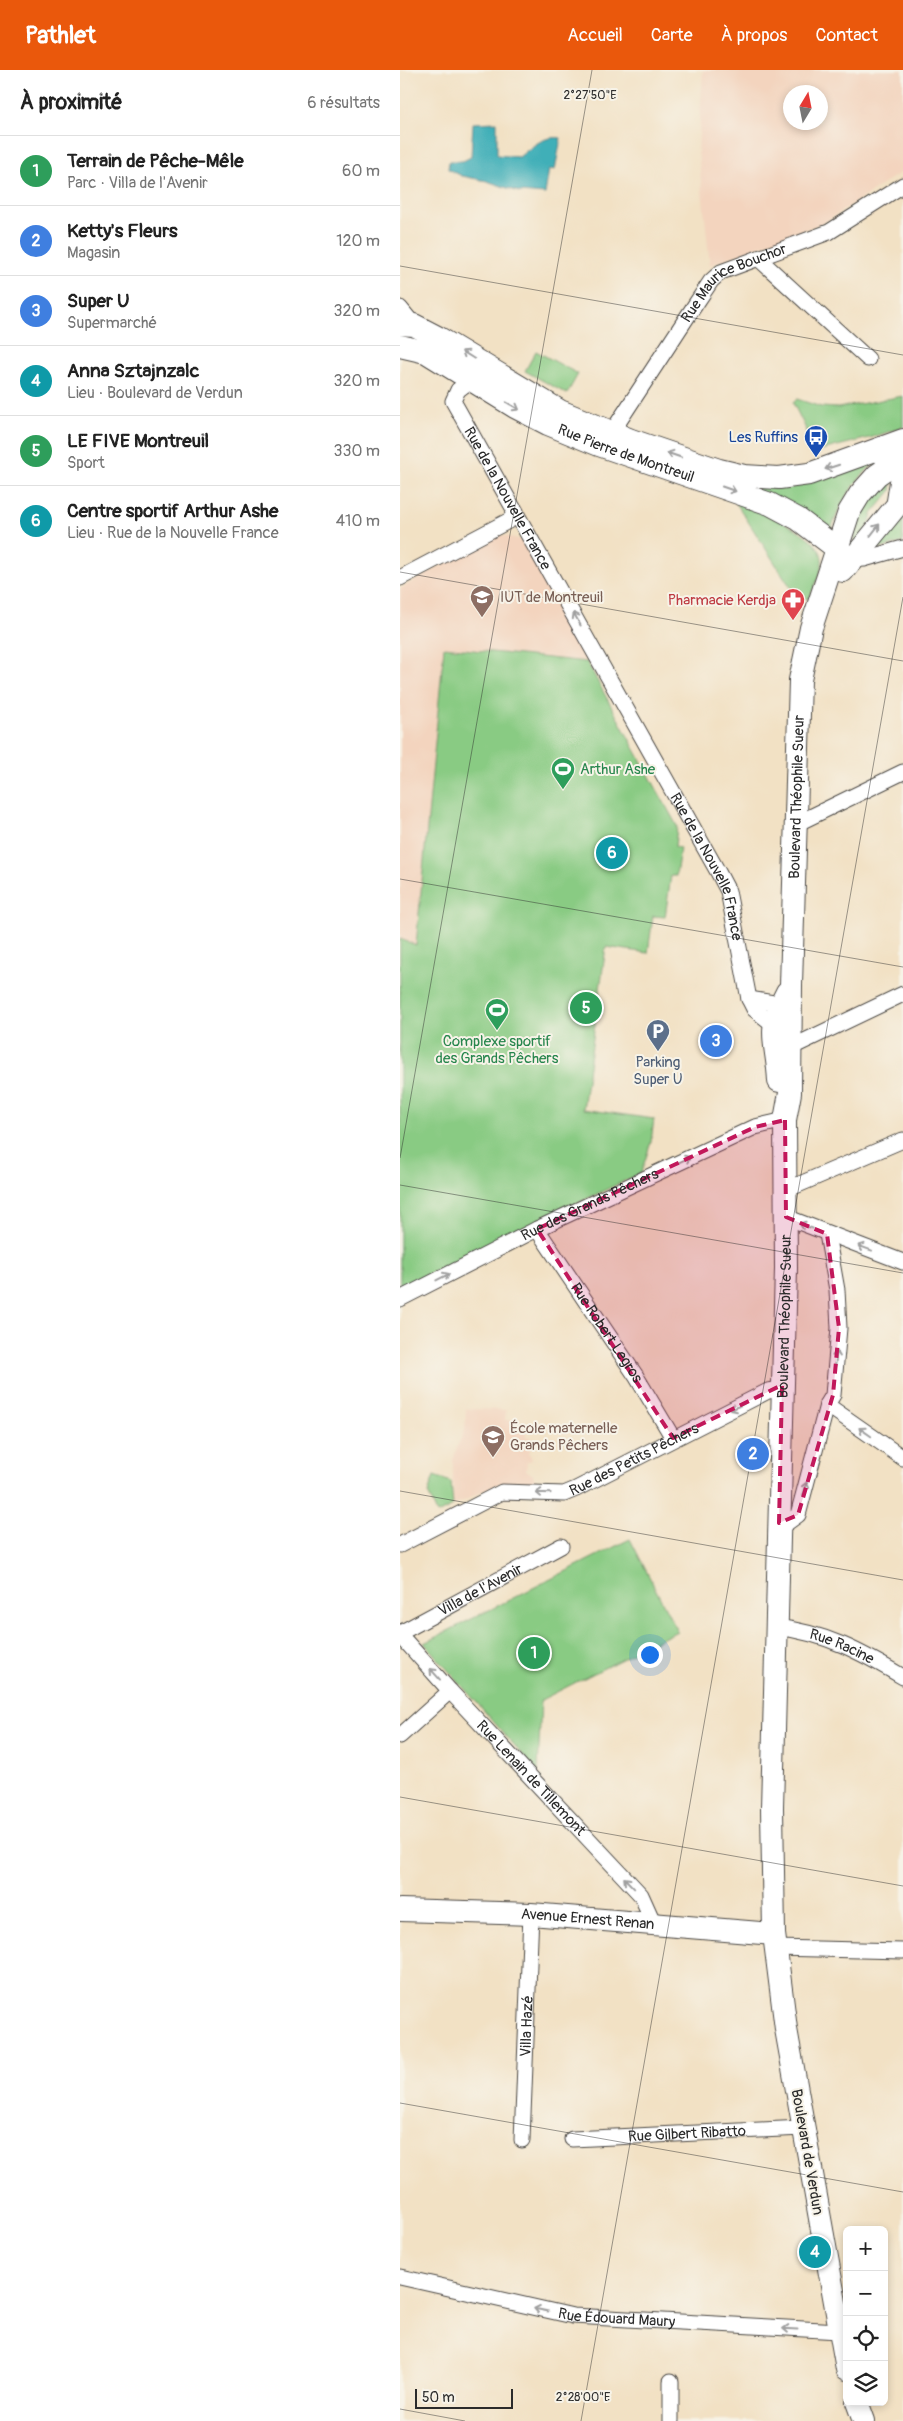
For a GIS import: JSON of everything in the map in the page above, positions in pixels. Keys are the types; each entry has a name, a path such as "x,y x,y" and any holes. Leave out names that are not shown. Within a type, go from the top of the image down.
{"main road":[{"name":"Rue Pierre de Montreuil","path":"404,324 439,338 560,411 612,432 719,470 744,476 770,478 896,462 903,440"},
{"name":"Rue Pierre de Montreuil","path":"400,346 426,352 523,412 599,445 770,504 798,518 844,554"},
{"name":"Boulevard Théophile Sueur","path":"776,1627 786,1268 786,1115 790,1093 791,985 800,680 817,611 844,554 849,512 860,494 877,475 896,462"},
{"path":"896,462 901,500"},
{"name":"Boulevard Théophile Sueur","path":"844,554 901,500"},
{"name":"Boulevard Théophile Sueur","path":"786,1115 780,1093 778,1061 773,1044 777,1014 791,985"},
{"name":"Boulevard de Verdun","path":"776,1627 771,1862 775,1941 803,2128 845,2361"},
{"name":"Avenue Ernest Renan","path":"400,1910 531,1914 654,1924 775,1941"},
{"path":"858,2406 864,2421"}],"street":[{"name":"Rue Maurice Bouchor","path":"612,432 711,281 721,272 829,232 903,185"},
{"path":"758,258 868,359"},
{"name":"Rue de la Nouvelle France","path":"471,380 458,390 453,401 728,891 750,999 754,1009 777,1014"},
{"path":"400,578 510,520 516,511"},
{"path":"844,554 864,560 903,548"},
{"path":"796,824 903,772"},
{"path":"790,1048 903,994"},
{"path":"750,999 777,1014"},
{"name":"Rue des Grands Pêchers","path":"400,1299 537,1230 754,1127 786,1115"},
{"path":"786,1190 903,1140"},
{"path":"786,1217 903,1262"},
{"name":"Rue Robert Legros","path":"537,1230 636,1376 673,1438"},
{"path":"779,1523 787,1523 798,1515 827,1405 833,1395 839,1328 837,1290 827,1234"},
{"name":"Rue des Petits Pêchers","path":"400,1545 502,1492 564,1494 770,1390 782,1389"},
{"path":"827,1405 903,1458"},
{"name":"Villa de l'Avenir","path":"400,1634 561,1546"},
{"name":"Rue Racine","path":"776,1627 794,1629 832,1639 856,1649 903,1677"},
{"name":"Rue Lenain de Tillemont","path":"400,1634 450,1691 641,1895 654,1924"},
{"path":"400,1736 450,1691"},
{"name":"Villa Hazé","path":"522,2140 531,1914"},
{"path":"775,1941 903,1951"},
{"name":"Rue Gilbert Ribatto","path":"572,2139 803,2128"},
{"name":"Rue Édouard Maury","path":"400,2278 573,2316 839,2331"},
{"path":"671,2381 671,2421"}],"highlighted area":[{"path":"785,1120 786,1217 827,1234 839,1328 833,1395 798,1515 779,1523 782,1385 673,1438 537,1229 755,1127"}],"shaded area":[{"path":"703,70 903,70 903,171 825,222 710,265 698,152"},
{"name":"IUT de Montreuil","path":"497,534 522,540 587,662 445,647 416,945 400,939 400,589"},
{"name":"École maternelle Grands Pêchers","path":"466,1409 506,1410 505,1420 520,1421 520,1428 526,1433 526,1437 530,1437 530,1441 534,1444 529,1452 532,1460 527,1462 526,1470 533,1475 536,1486 498,1484 453,1506 453,1461 465,1430"}],"green space":[{"path":"536,351 578,374 567,394 525,371"},
{"path":"903,396 903,427 873,437 810,453 805,427 793,403 797,399 821,407 838,408"},
{"path":"875,462 848,494 838,512 830,533 735,482"},
{"path":"893,473 891,491 872,514 868,529 857,542 853,539 857,517 861,509 871,495"},
{"path":"736,503 772,517 799,531 818,548 822,563 818,579 809,599 797,597"},
{"path":"903,517 903,542 876,550"},
{"name":"Complexe sportif des Grands Pêchers","path":"444,647 587,662 677,826 675,847 680,848 676,876 671,876 665,917 653,916 648,953 606,947 583,1109 654,1119 651,1142 641,1173 400,1288 400,939 416,945"},
{"path":"434,1476 451,1482 453,1506 437,1514 428,1493"},
{"path":"630,1539 677,1631 541,1700 538,1772 424,1643"}],"water":[{"path":"497,122 497,155 519,157 543,140 561,138 555,170 549,169 545,194 519,192 487,181 462,176 448,169 449,161 463,161 471,157 473,123"}],"place":[{"name":"Les Ruffins","path":"816,458"},
{"name":"IUT de Montreuil","path":"482,618"},
{"name":"Pharmacie Kerdja","path":"793,621"},
{"name":"Arthur Ashe","path":"563,790"},
{"name":"Centre sportif Arthur Ashe","path":"612,853"},
{"name":"LE FIVE Montreuil","path":"586,1008"},
{"name":"Complexe sportif des Grands Pêchers","path":"497,1031"},
{"name":"Super U","path":"716,1041"},
{"name":"Parking Super U","path":"658,1052"},
{"name":"Ketty's Fleurs","path":"753,1454"},
{"name":"École maternelle Grands Pêchers","path":"493,1458"},
{"name":"Terrain de Pêche-Mêle","path":"534,1653"},
{"name":"Anna Sztajnzalc","path":"815,2252"}]}
